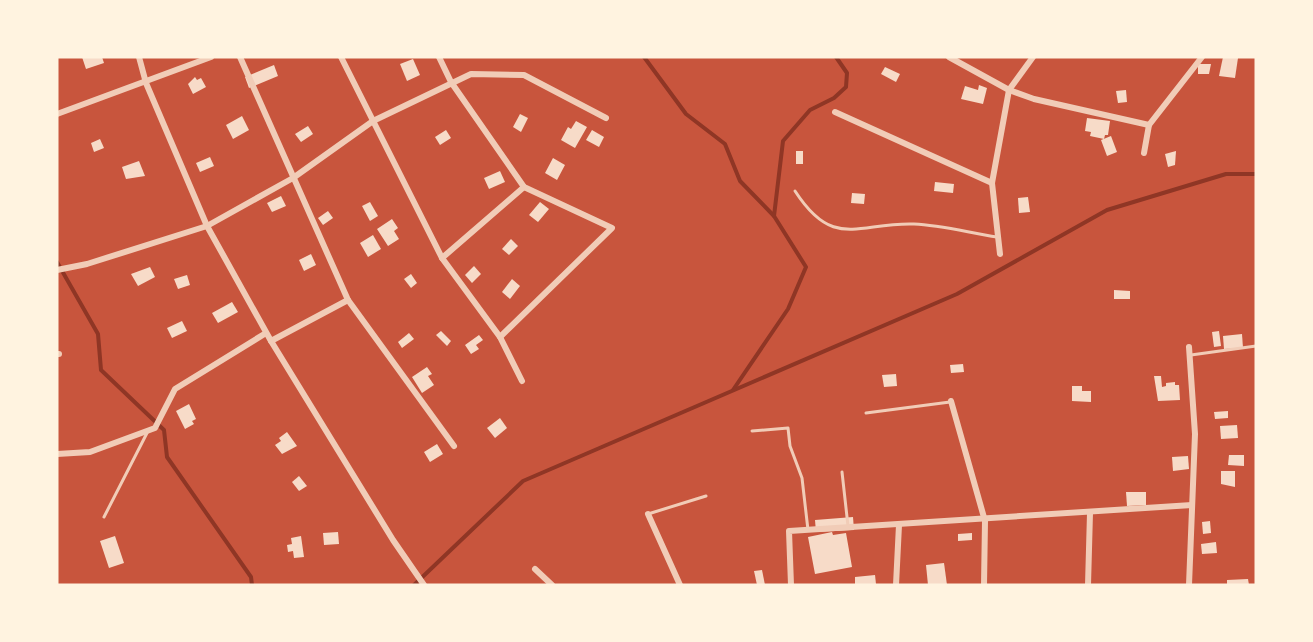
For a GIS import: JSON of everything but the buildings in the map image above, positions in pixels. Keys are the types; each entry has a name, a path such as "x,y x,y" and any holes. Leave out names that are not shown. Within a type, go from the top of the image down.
{"street":[{"path":"139,57 146,83 207,226 271,341 393,540 424,585"},
{"path":"57,114 146,83 211,57"},
{"path":"240,57 348,300 454,446"},
{"path":"341,57 442,258 500,337 522,381"},
{"path":"439,57 450,82 524,187 612,228 500,337"},
{"path":"948,57 1010,90 1034,99 1149,125"},
{"path":"1000,254 992,183 1010,90 1033,57"},
{"path":"1144,153 1149,125 1202,57"},
{"path":"57,270 87,264 207,226 293,178 373,121 450,82 471,74 524,75 606,118"},
{"path":"835,112 992,183"},
{"path":"442,258 524,187"},
{"path":"271,341 348,300"},
{"path":"57,454 90,452 155,428 175,388 267,333"},
{"path":"1189,347 1195,434 1189,585"},
{"path":"951,401 985,521 984,585"},
{"path":"790,585 789,531 985,521 1192,506"},
{"path":"1088,585 1090,513"},
{"path":"648,514 680,585"},
{"path":"896,585 899,525"},
{"path":"535,569 552,585"}],"lane":[{"path":"795,191 809,212 843,231 914,224 998,238"},
{"path":"1190,356 1256,346"},
{"path":"866,413 951,401"},
{"path":"752,431 788,428 790,446 802,478 808,530"},
{"path":"104,517 147,432"},
{"path":"842,472 848,528"},
{"path":"648,514 706,496"}],"waterway":[{"path":"644,57 686,114 725,144 740,181 774,216 806,267 788,309 733,390"},
{"path":"774,216 783,141 810,110 834,98 846,87 847,73 836,57"},
{"path":"414,585 523,481 957,294 1107,210 1226,174 1256,174"},
{"path":"57,262 98,334 101,370 164,430 167,457 251,577 252,585"}]}
